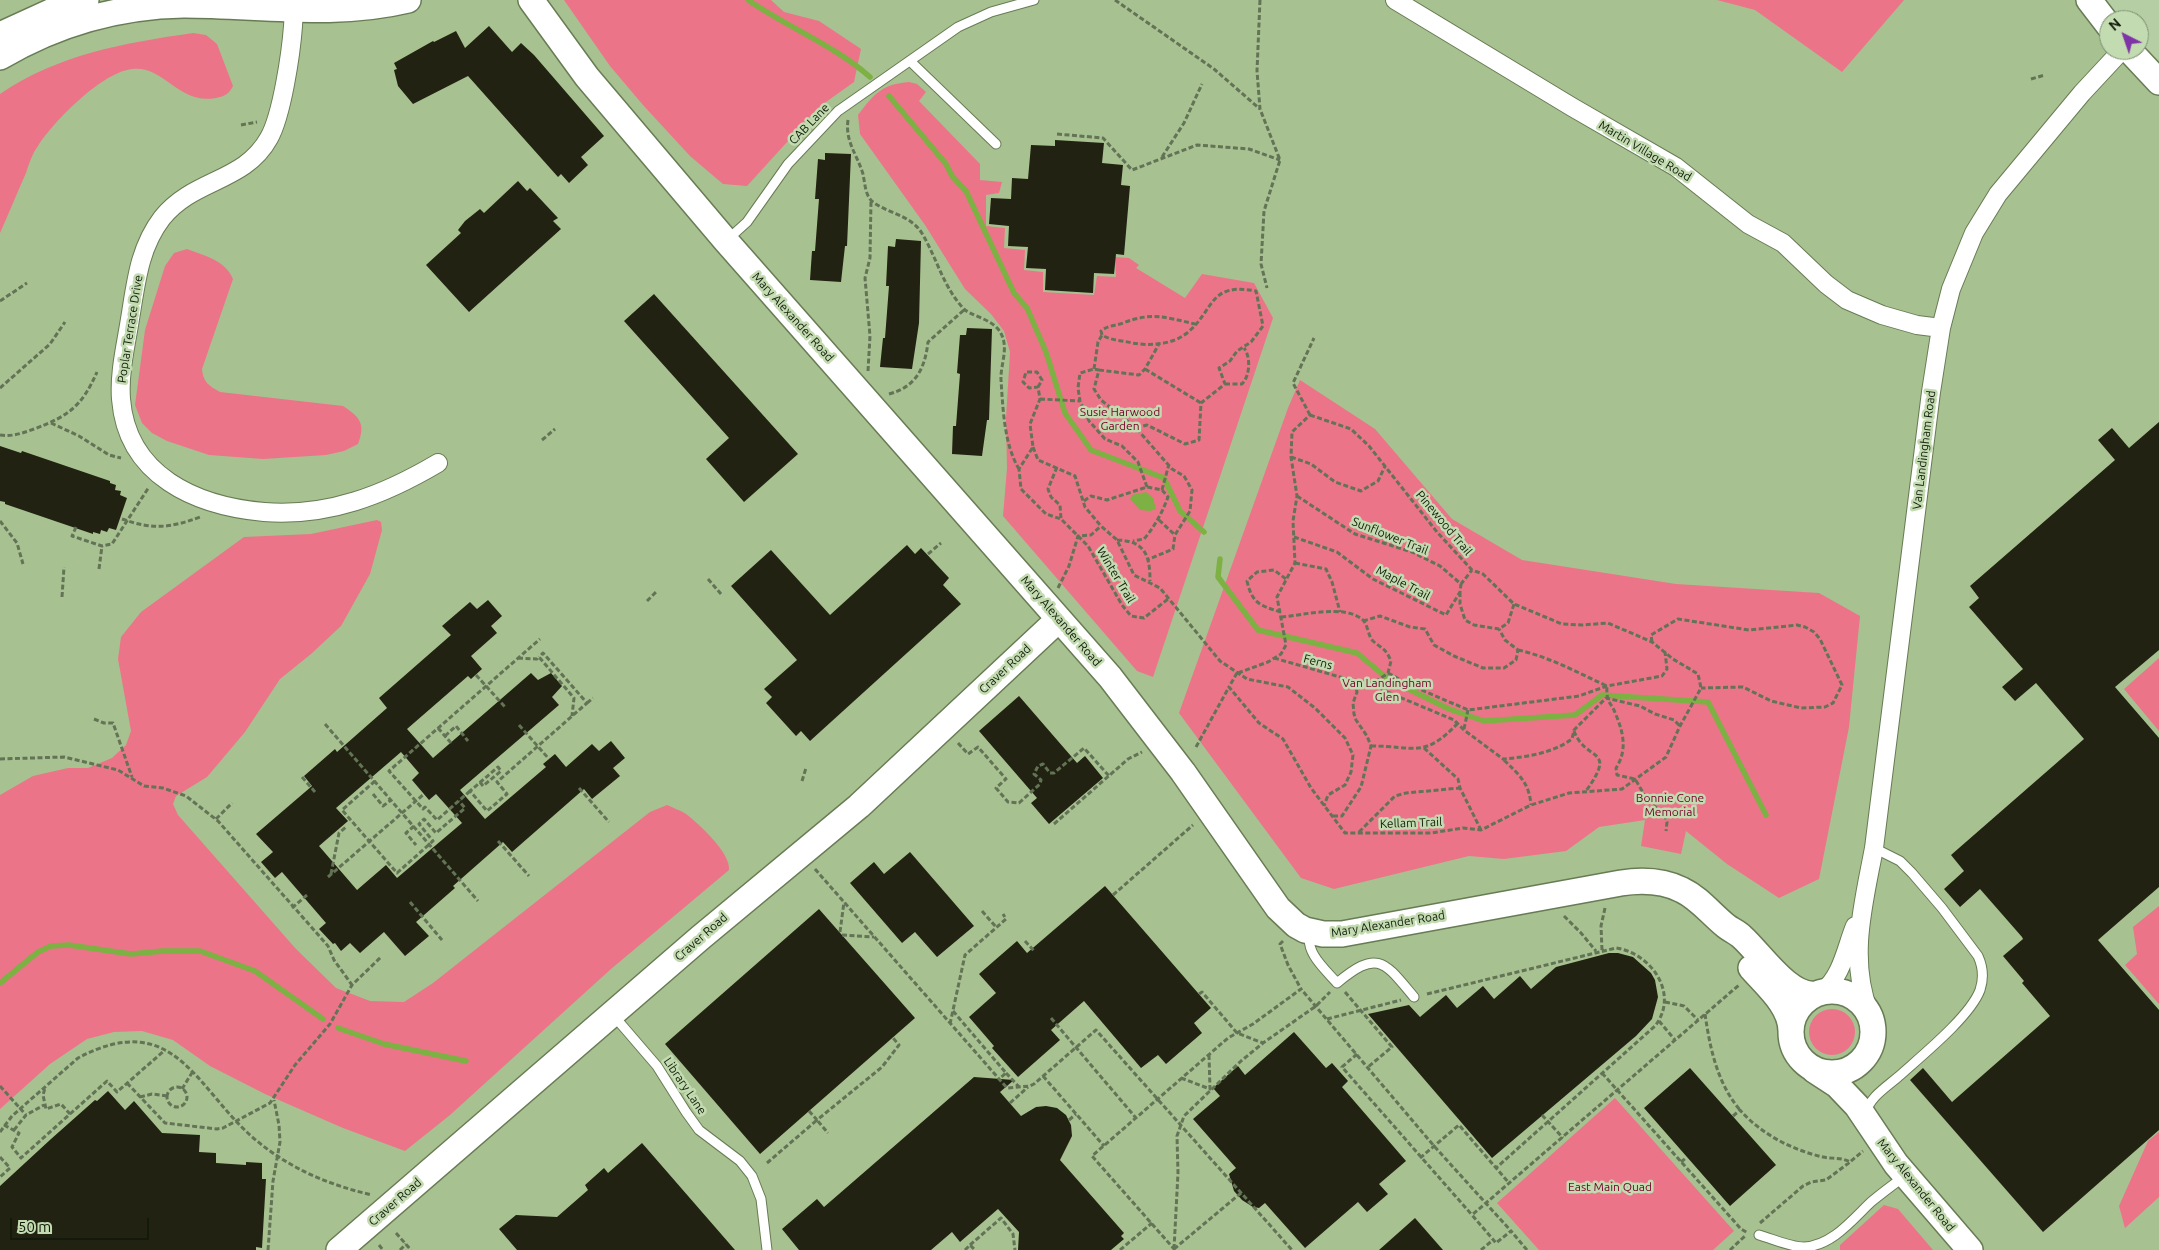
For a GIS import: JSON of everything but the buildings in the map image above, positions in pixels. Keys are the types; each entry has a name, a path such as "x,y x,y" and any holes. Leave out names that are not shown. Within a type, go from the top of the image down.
{"street":[{"path":"0,35 59,8 86,0"},
{"path":"0,58 41,36 79,22 113,12 148,7 292,5 358,7 408,0"},
{"name":"Mary Alexander Road","path":"531,0 593,84 726,241 1060,619 1141,716 1209,809 1268,895 1292,922 1311,932 1342,934 1633,881 1658,883 1681,889 1699,901 1712,914 1743,938 1779,976 1805,993 1836,990 1849,994 1860,1001 1869,1012 1874,1031 1863,1063 1859,1083 1861,1105 1865,1117"},
{"name":"Martin Village Road","path":"1395,0 1676,168 1748,224 1783,243 1820,279 1847,300 1882,315 1917,325 1941,328"},
{"path":"2089,0 2099,13"},
{"name":"Poplar Terrace Drive","path":"292,5 293,28 281,101 268,140 256,157 245,166 222,179 203,186 176,203 162,218 144,248 138,272 121,376 122,409 127,427 147,462 173,486 209,501 253,511 311,511 345,505 383,492 438,463"},
{"name":"Van Landingham Road","path":"1869,1012 1860,988 1858,971 1862,907 1874,848 1931,392 1941,328 1951,289 1960,266 1988,210 2009,180 2082,93 2113,60"},
{"path":"2138,60 2159,82"},
{"name":"Craver Road","path":"345,1248 742,902 859,806 1060,619"},
{"name":"Van Landingham Road","path":"1819,992 1830,984 1840,968 1862,907"},
{"name":"Mary Alexander Road","path":"1712,914 1738,952 1785,1009 1790,1019 1796,1051 1810,1066 1836,1085 1865,1117 1878,1139 1906,1175 1970,1250"},
{"path":"1791,1031 1793,1018 1800,1006 1819,992"},
{"path":"1810,1066 1822,1072 1842,1072 1855,1066 1868,1051"}],"lane":[{"name":"CAB Lane","path":"726,241 747,222 778,176 831,117 930,46 974,20 1006,7 1034,0"},
{"path":"910,61 996,144"},
{"path":"1865,1117 1868,1106 1875,1097 1933,1046 1970,1006 1978,994 1982,979 1981,964 1978,956 1942,908 1906,866 1874,848"},
{"path":"1311,932 1309,944 1312,952 1337,983 1358,966 1377,963 1389,969 1414,997"},
{"name":"Library Lane","path":"612,1014 657,1066 699,1130 740,1161 752,1176 761,1199 767,1250"},
{"path":"1758,1231 1804,1247 1821,1247 1906,1175"}],"path":[{"path":"1115,0 1214,69 1260,109"},
{"path":"1260,0 1257,71 1260,109 1280,160 1264,211 1261,264 1268,288"},
{"path":"2031,79 2045,75"},
{"path":"1162,158 1184,123 1202,84"},
{"path":"851,102 847,129 850,146 862,173 865,189 871,200 870,258 865,278 870,336 868,359"},
{"path":"241,125 257,122"},
{"path":"1057,134 1103,138 1132,170 1197,145 1249,149 1280,160"},
{"path":"871,200 915,224 922,234 943,280 964,310 928,342 926,358 919,375 907,385 884,395"},
{"path":"1,300 27,284"},
{"path":"1102,336 1120,342 1144,345 1159,344 1186,333 1212,301 1224,292 1243,289 1256,291 1263,326 1244,348 1237,351 1230,361 1219,368 1225,384"},
{"name":"Winter Trail","path":"964,310 980,316 998,330 1004,344 1006,357 1001,379 1004,417 1013,459 1019,469 1021,489 1046,514 1061,519 1088,546 1122,605 1131,616 1144,618 1168,598"},
{"path":"1094,369 1098,342 1102,336 1101,331 1106,326 1147,316 1164,317 1195,324"},
{"path":"0,388 50,344 66,322"},
{"path":"1196,747 1237,673 1281,654 1286,645 1277,597 1295,563 1293,521 1297,496 1290,457 1292,432 1310,415 1293,383 1314,338"},
{"path":"1147,487 1138,462 1122,446 1105,439 1089,421 1080,401 1078,388 1080,373 1094,369 1139,374 1145,369 1159,344"},
{"path":"1136,428 1147,425 1185,444 1199,440 1201,403 1225,384 1242,384 1246,380 1248,356 1244,348"},
{"path":"1145,369 1201,403"},
{"path":"1099,370 1094,389 1101,400 1136,428 1172,469 1184,476 1192,490 1190,511 1175,535 1173,549 1147,560"},
{"path":"0,435 15,435 51,423 65,416 77,406 88,392 97,372"},
{"path":"1038,387 1029,388 1023,382 1026,372 1036,372 1042,380 1038,387 1040,399 1030,424 1033,447 1038,460 1076,476 1084,507 1100,526 1116,540 1134,575 1150,581 1160,588 1220,661 1247,679 1288,687 1315,708 1345,738 1353,755 1351,772 1344,785 1328,795 1324,806"},
{"path":"1040,399 1080,401"},
{"name":"Pinewood Trail","path":"1310,415 1351,429 1369,446 1437,532 1472,570 1483,574 1514,604 1562,624 1582,626 1608,623 1652,642 1698,674 1701,688"},
{"path":"51,423 79,436 109,455 127,459"},
{"path":"542,440 555,429"},
{"path":"1019,469 1033,447"},
{"path":"1290,457 1311,464 1335,482 1361,491 1378,481 1385,466"},
{"path":"1162,490 1169,464"},
{"path":"1057,467 1048,489 1052,497 1060,504 1061,519"},
{"path":"76,527 72,536 102,546 112,544 150,486"},
{"path":"1084,501 1091,496 1107,500 1147,487 1162,490 1168,497 1159,520 1153,525 1144,540 1133,542 1116,540"},
{"name":"Sunflower Trail","path":"1297,496 1355,534 1412,552 1440,566 1461,584"},
{"path":"122,519 146,526 165,527 184,523 200,516"},
{"path":"1159,520 1175,535"},
{"path":"0,521 17,543 23,564"},
{"path":"1057,589 1070,566 1078,536 1091,535 1100,526"},
{"name":"Maple Trail","path":"1294,537 1337,552 1373,579 1446,615 1460,592 1461,584"},
{"path":"1133,542 1141,546 1147,560 1150,581"},
{"path":"928,554 941,543"},
{"path":"99,569 102,546"},
{"path":"1295,563 1326,569 1332,582 1340,612"},
{"path":"62,597 64,567"},
{"path":"1281,612 1264,607 1250,596 1247,581 1257,572 1274,570 1286,579"},
{"path":"1461,584 1472,570"},
{"path":"708,579 721,594"},
{"path":"647,601 658,591"},
{"path":"1460,592 1460,604 1465,620 1474,625 1499,628 1508,623 1514,604"},
{"path":"1282,617 1312,614 1328,610 1348,613 1363,621 1372,641 1386,649 1392,661 1388,673 1374,683 1385,692 1444,715 1458,723 1464,730 1503,759 1523,779 1530,790 1531,805"},
{"path":"1363,621 1380,616 1410,627 1426,629 1434,645 1483,668 1504,668 1516,660 1518,650"},
{"path":"1652,642 1651,635 1678,619 1749,630 1797,625 1814,632 1820,640 1842,685 1833,702 1825,707 1801,708 1771,701 1743,688 1701,688"},
{"path":"1499,628 1505,640 1518,650 1532,653 1568,667 1607,686"},
{"path":"480,782 483,786 501,770 498,767 480,782 437,820 426,807 423,809 416,802 389,771 540,639"},
{"path":"1388,673 1408,684 1468,710 1579,696 1607,686 1662,676 1667,669 1665,652"},
{"path":"518,658 537,659 543,653 587,703"},
{"path":"539,657 574,698 572,716"},
{"name":"Ferns","path":"1274,658 1354,681 1374,683"},
{"path":"476,675 506,708"},
{"path":"1332,816 1342,816 1357,794 1361,786 1371,746 1368,736 1356,720 1354,714 1354,702 1357,692 1354,681"},
{"path":"1607,686 1606,698 1616,715 1624,748 1622,758 1616,768 1617,775 1635,779 1648,801 1664,814 1667,822 1666,831"},
{"name":"Kellam Trail","path":"1230,687 1259,723 1282,739 1311,788 1345,833 1431,833 1463,828 1481,830 1531,805 1568,793 1622,789 1666,757 1680,726 1701,688"},
{"path":"470,791 487,811 507,794 497,782 593,698"},
{"path":"1606,698 1640,706 1655,714 1674,720 1680,726"},
{"path":"1503,759 1544,752 1563,746 1572,739 1574,730 1606,698"},
{"path":"1464,730 1468,710"},
{"path":"94,719 104,723 113,723 134,780"},
{"path":"1371,746 1419,750 1432,746 1458,723"},
{"path":"325,724 478,901"},
{"path":"519,725 549,759"},
{"path":"445,736 456,726 468,741"},
{"path":"438,728 450,742"},
{"path":"1574,730 1577,739 1597,755 1601,765 1598,774 1586,791"},
{"path":"956,740 968,754 978,747 1006,779 996,788 1008,802 1019,803 1040,784 1041,780 1034,774 1038,766 1043,764 1050,773 1054,773 1084,748 1109,776"},
{"path":"1424,748 1458,780 1460,788 1481,830"},
{"path":"1054,824 1128,759 1146,750"},
{"path":"0,758 64,757 118,770 144,786 163,788 181,793 216,819 292,908 328,946 334,960 352,984"},
{"path":"802,781 806,768"},
{"path":"302,777 315,792"},
{"path":"375,781 342,810 397,872 434,841 419,824 424,820 436,833 465,808 459,801"},
{"path":"579,788 609,822"},
{"path":"1359,833 1395,796 1406,793 1460,788"},
{"path":"373,794 383,806 391,800"},
{"path":"346,827 339,833 329,876 424,794"},
{"path":"216,819 232,803"},
{"path":"414,826 406,833 416,844"},
{"path":"1113,895 1189,828"},
{"path":"498,841 528,876"},
{"path":"811,864 1007,1088 1030,1086"},
{"path":"292,908 307,895"},
{"path":"410,902 442,940"},
{"path":"844,902 841,934 874,937"},
{"path":"1602,950 1600,926 1605,908"},
{"path":"982,911 996,927"},
{"path":"950,1024 965,955 1006,919 1003,914"},
{"path":"1564,916 1596,951"},
{"path":"1287,938 1280,944 1288,965 1302,989 1434,1146 1527,1250"},
{"path":"1025,941 1035,952"},
{"path":"1327,1019 1596,951 1616,948 1626,949 1642,959 1664,988 1664,1002 1659,1021 1496,1168"},
{"path":"127,1083 159,1119 170,1125 217,1129 238,1121 270,1103 295,1065 330,1024 352,984 381,957"},
{"path":"1472,1215 1744,980"},
{"path":"1174,1250 1178,1173 1177,1136 1184,1116 1210,1089 1263,1043 1316,1006 1337,983 1392,1048 1368,1068"},
{"path":"1174,1250 1092,1156 1228,1038 1302,989"},
{"path":"1199,994 1202,992 1237,1033 1263,1043"},
{"path":"1664,1002 1684,1006 1698,1020"},
{"path":"953,1011 1023,1091"},
{"path":"1705,1014 1709,1040 1718,1071 1728,1094 1756,1127 1782,1142 1803,1151 1850,1162"},
{"path":"1050,1018 1136,1118"},
{"path":"1659,1021 1675,1040"},
{"path":"1010,1103 1096,1030 1292,1250"},
{"path":"767,1163 882,1067 899,1045 893,1038"},
{"path":"0,1132 20,1108 78,1058 100,1049 126,1043 138,1043 165,1050 194,1071 254,1139 277,1156 322,1181 374,1195"},
{"path":"4,1125 19,1133 12,1147 20,1158 107,1081 117,1092 165,1050"},
{"path":"1357,1054 1342,1067 1420,1158 1496,1243 1511,1231"},
{"path":"1209,1055 1210,1089"},
{"path":"182,1089 194,1071"},
{"path":"999,1079 1006,1073"},
{"path":"1602,1073 1741,1229 1749,1233"},
{"path":"1043,1076 1104,1146"},
{"path":"1182,1078 1210,1089"},
{"path":"46,1085 43,1095 46,1109 61,1104 70,1114"},
{"path":"0,1086 26,1115"},
{"path":"172,1088 182,1089 186,1098 181,1105 173,1106 168,1101 167,1096 172,1088"},
{"path":"140,1098 152,1094 167,1096"},
{"path":"268,1250 273,1181 280,1131 274,1098"},
{"path":"14,1130 26,1115 44,1105"},
{"path":"1733,1116 1740,1110"},
{"path":"809,1111 828,1133"},
{"path":"1069,1120 1076,1114"},
{"path":"1542,1115 1562,1138"},
{"path":"1420,1158 1459,1125 1509,1183"},
{"path":"1730,1250 1749,1233 1758,1231 1803,1186 1811,1182 1826,1180 1866,1148"},
{"path":"0,1157 10,1168 0,1176"},
{"path":"1681,1162 1687,1157"},
{"path":"1174,1250 1241,1193"},
{"path":"965,1250 1000,1218 1014,1234 1015,1250"},
{"path":"1116,1246 1120,1250 1152,1223"},
{"path":"396,1233 411,1250"},
{"path":"1481,1250 1493,1240"},
{"path":"400,1250 406,1244"},
{"path":"379,1245 383,1250"},
{"path":"970,1245 974,1250"}],"shaded area":[{"path":"0,0 2082,0 2099,24 2099,60 2129,60 2159,92 2159,1250 0,1250"},
{"path":"1146,492 1153,498 1156,509 1150,511 1140,510 1130,499 1132,495"}],"green space":[{"path":"564,0 771,0 784,12 819,21 861,49 854,82 819,107 747,186 723,184 690,156 643,105 610,66"},
{"path":"1717,0 1904,0 1842,72 1755,10"},
{"path":"193,33 206,35 217,44 233,86 228,93 216,98 203,99 192,96 154,73 144,70 133,69 108,78 67,111 38,146 0,233 0,94 22,80 45,69 93,52 142,41"},
{"name":"Susie Harwood Garden","path":"909,82 917,84 926,92 919,101 980,164 980,180 1002,182 999,193 986,195 986,226 1005,228 1004,248 1025,250 1024,270 1043,272 1043,292 1094,295 1097,276 1116,277 1115,257 1129,258 1139,265 1136,268 1185,298 1202,274 1254,283 1273,318 1153,677 1137,671 1003,516 1007,468 1006,418 1010,352 1004,331 991,314 965,289 925,225 860,134 858,115 869,101 885,88"},
{"path":"187,249 220,263 233,279 202,369 207,383 220,392 343,406 354,414 360,422 361,431 358,444 344,451 326,455 263,459 209,455 167,441 152,433 142,423 135,405 145,330 165,266 174,253"},
{"name":"Van Landingham Glen","path":"1300,380 1375,429 1452,519 1522,560 1676,584 1819,593 1860,616 1849,727 1819,879 1779,898 1727,864 1686,831 1681,854 1641,846 1645,820 1599,827 1566,851 1504,859 1469,856 1334,889 1301,878 1179,713 1288,408"},
{"path":"377,520 381,522 382,530 370,574 341,626 280,679 245,732 207,777 176,796 173,804 178,815 296,949 336,988 370,1001 404,1002 433,983 650,812 667,805 686,814 706,832 725,855 729,870 611,969 450,1115 405,1151 343,1128 265,1094 210,1066 173,1040 142,1031 114,1032 87,1039 50,1064 0,1109 0,795 33,776 68,768 88,768 112,758 126,745 131,731 118,659 121,637 141,612 244,537 311,534"},
{"path":"2159,658 2159,731 2124,689"},
{"path":"2159,906 2159,1004 2125,965 2137,954 2133,927"},
{"path":"1832,1009 1845,1013 1851,1019 1855,1032 1851,1045 1845,1051 1832,1055 1819,1051 1813,1045 1809,1032 1813,1019 1819,1013"},
{"name":"East Main Quad","path":"1615,1098 1734,1231 1713,1250 1539,1250 1497,1203"},
{"path":"2159,1132 2159,1197 2125,1228 2119,1206 2148,1141"},
{"path":"1884,1205 1898,1209 1933,1250 1840,1250 1840,1245"}],"waterway":[{"path":"748,0 841,55 870,77"},
{"path":"889,96 966,191 1014,293 1027,308 1046,352 1065,413 1091,450 1164,478 1180,511 1204,532"},
{"path":"1220,559 1218,577 1258,630 1357,653 1388,679 1449,709 1484,721 1575,715 1602,695 1708,702 1766,815"},
{"path":"0,983 38,952 51,946 69,945 131,954 163,951 200,951 255,971 323,1019"},
{"path":"338,1028 384,1044 466,1061"}],"park label":[{"name":"Bonnie Cone Memorial","path":"1670,805"}]}
